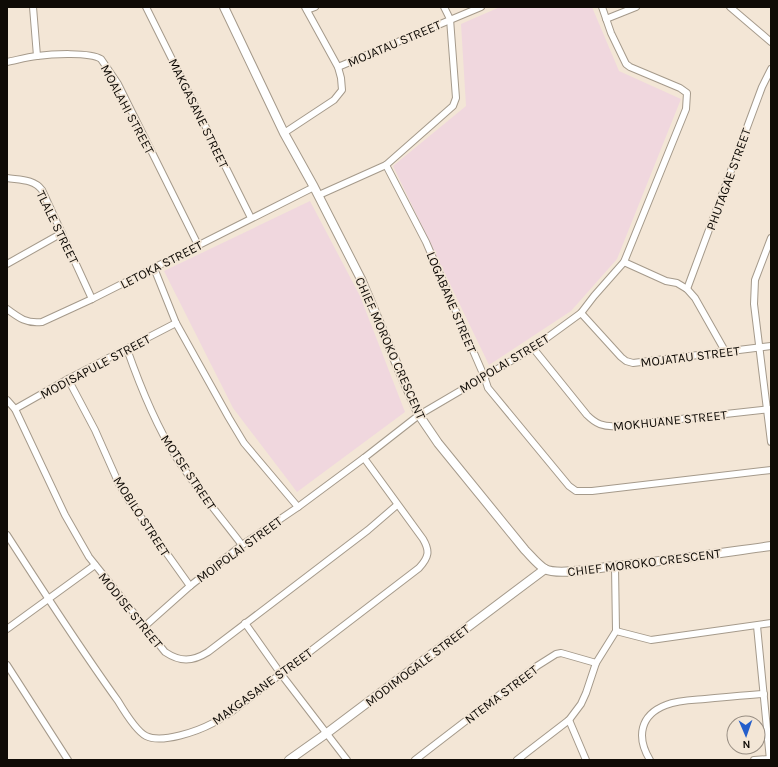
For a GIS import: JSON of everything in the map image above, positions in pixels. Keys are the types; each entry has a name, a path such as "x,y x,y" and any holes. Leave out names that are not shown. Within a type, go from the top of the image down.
{"street":[{"path":"33,7 37,56"},
{"name":"MAKGASANE STREET","path":"146,7 251,218"},
{"name":"CHIEF MOROKO CRESCENT","path":"224,7 284,133 319,195 361,279 419,415 438,443 525,550 545,569 557,571 670,561 771,546"},
{"path":"284,133 338,96 342,90 338,67 306,9 315,7"},
{"name":"MOJATAU STREET","path":"444,7 450,19"},
{"name":"MOJATAU STREET","path":"338,67 481,7"},
{"name":"MOIPOLAI STREET","path":"145,626 190,586 242,545 298,507 419,415 533,348 581,313 624,262 686,109 687,93 680,88 626,64 611,33 602,7"},
{"path":"606,19 636,7"},
{"path":"730,7 771,42"},
{"path":"319,195 386,165 449,111 455,103 455,82 450,19"},
{"name":"MOALAHI STREET","path":"7,62 37,56 86,54 98,57 104,62 118,84 198,245"},
{"name":"PHUTAGAE STREET","path":"687,289 762,87 771,69"},
{"name":"LOGABANE STREET","path":"386,165 426,242 488,388 568,486 576,490 592,491 771,470"},
{"name":"TLALE STREET","path":"7,178 32,182 38,185 42,190 92,299"},
{"name":"LETOKA STREET","path":"7,309 20,319 35,323 42,322 92,299 314,187"},
{"path":"7,264 62,233"},
{"path":"771,238 755,280 754,290 754,304 759,347 769,409 771,442"},
{"path":"624,262 687,289 696,298 725,351"},
{"path":"154,268 176,323 212,391 244,443 298,507"},
{"name":"MOJATAU STREET","path":"581,313 621,357 630,362 639,363 771,346"},
{"name":"MODISAPULE STREET","path":"15,409 68,379 176,323"},
{"name":"MOKHUANE STREET","path":"533,348 587,415 594,422 600,425 617,426 769,409"},
{"name":"MOTSE STREET","path":"127,349 136,375 164,436 194,482 242,545"},
{"name":"MOBILO STREET","path":"68,379 95,430 119,484 190,586"},
{"name":"MODISE STREET","path":"7,400 15,409 65,515 95,565 165,652 173,657 194,659 208,652 368,530 397,505"},
{"name":"MAKGASANE STREET","path":"7,535 48,600 107,687 138,729 146,736 162,739 178,736 212,724 231,712 419,568 426,561 428,550 426,544 364,458"},
{"path":"7,629 95,565"},
{"path":"517,760 569,720 586,693 596,664 616,631 615,566"},
{"name":"MODIMOGALE STREET","path":"289,760 545,569"},
{"path":"245,623 281,674 347,760"},
{"path":"616,631 651,640 771,623"},
{"path":"754,760 770,760 757,626"},
{"name":"NTEMA STREET","path":"415,760 537,666 556,654 561,653 596,664"},
{"path":"7,665 68,760"},
{"path":"650,760 645,747 642,728 645,720 654,712 666,705 687,700 764,694"},
{"path":"569,720 586,760"}],"shaded area":[{"path":"500,7 592,7 619,71 681,99 617,259 571,311 489,365 393,166 466,106 461,24"},
{"path":"310,201 360,296 405,412 297,492 233,408 164,271"}]}
